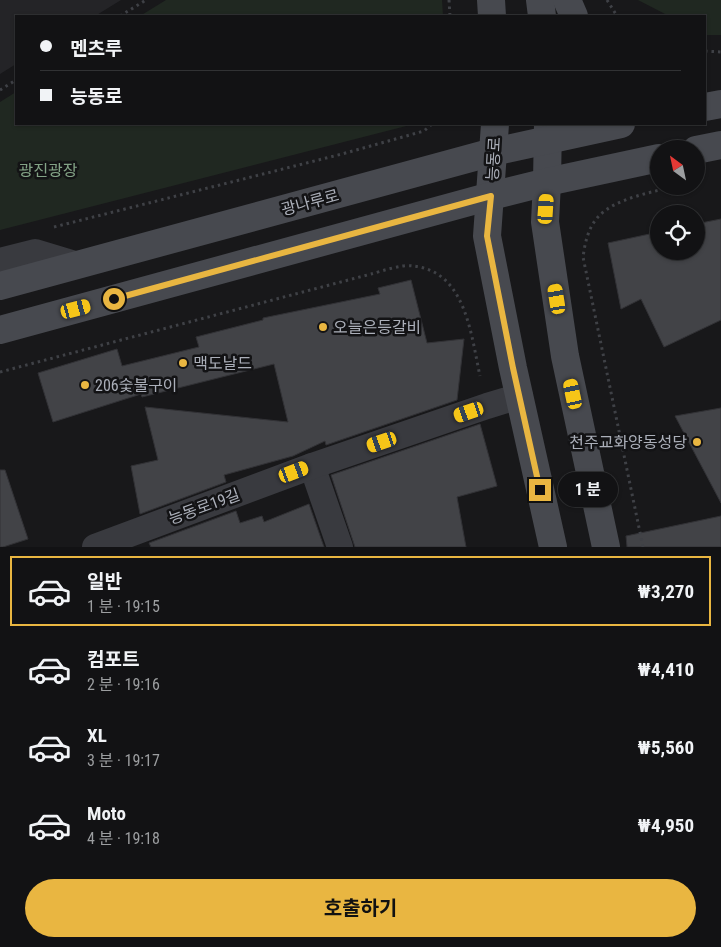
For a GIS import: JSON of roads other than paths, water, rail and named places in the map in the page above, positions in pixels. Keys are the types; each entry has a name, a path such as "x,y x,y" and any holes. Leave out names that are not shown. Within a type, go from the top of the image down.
{"main road":[{"path":"491,0 492,15"},
{"path":"540,0 542,15"},
{"path":"567,0 574,15"},
{"name":"능동로","path":"495,125 487,236 553,547"},
{"name":"광나루로","path":"0,286 493,152 548,132 611,125"},
{"path":"548,132 548,182 545,222 565,356 606,547"},
{"path":"705,148 721,145"},
{"path":"0,330 360,230 548,182 650,160"}],"street":[{"path":"0,261 35,252 78,265"},
{"name":"능동로19길","path":"95,547 312,466 520,396"},
{"path":"312,466 340,547"}],"place":[{"name":"오늘은등갈비","path":"323,327"},
{"name":"맥도날드","path":"183,363"},
{"name":"206숯불구이","path":"85,385"},
{"name":"천주교화양동성당","path":"697,442"}],"park label":[{"name":"광진광장","path":"48,170"}]}
